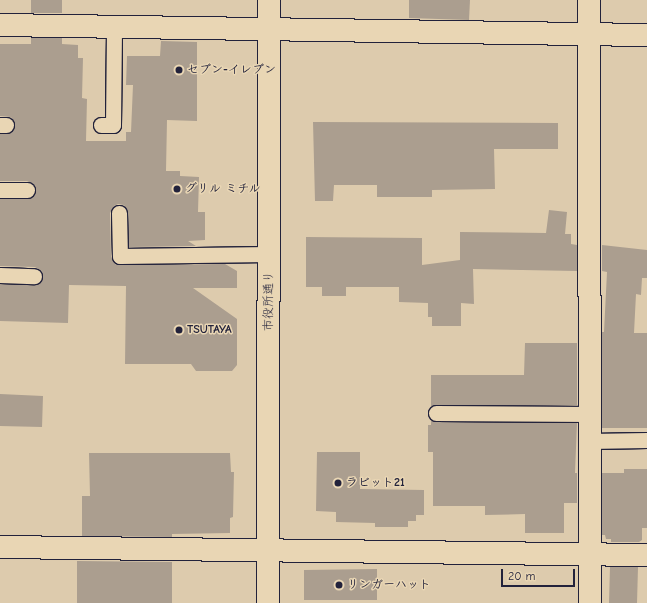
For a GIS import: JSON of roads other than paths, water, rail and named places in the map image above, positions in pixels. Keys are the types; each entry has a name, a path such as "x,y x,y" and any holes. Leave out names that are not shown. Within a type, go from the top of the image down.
{"street":[{"name":"市役所通り","path":"268,603 269,0"},
{"path":"588,0 588,414 590,603"},
{"path":"0,25 647,35"},
{"path":"0,546 238,548 268,552 590,553 647,555"}],"lane":[{"path":"100,125 113,125 114,27"},
{"path":"0,190 27,190"},
{"path":"120,213 120,256 269,254"},
{"path":"0,275 34,276"},
{"path":"436,413 588,414"},
{"path":"589,441 647,440"}],"place":[{"name":"セブン-イレブン","path":"179,70"},
{"name":"グリル ミチル","path":"177,189"},
{"name":"TSUTAYA","path":"179,330"},
{"name":"ラビット21","path":"338,483"},
{"name":"リンガーハット","path":"339,585"}]}
